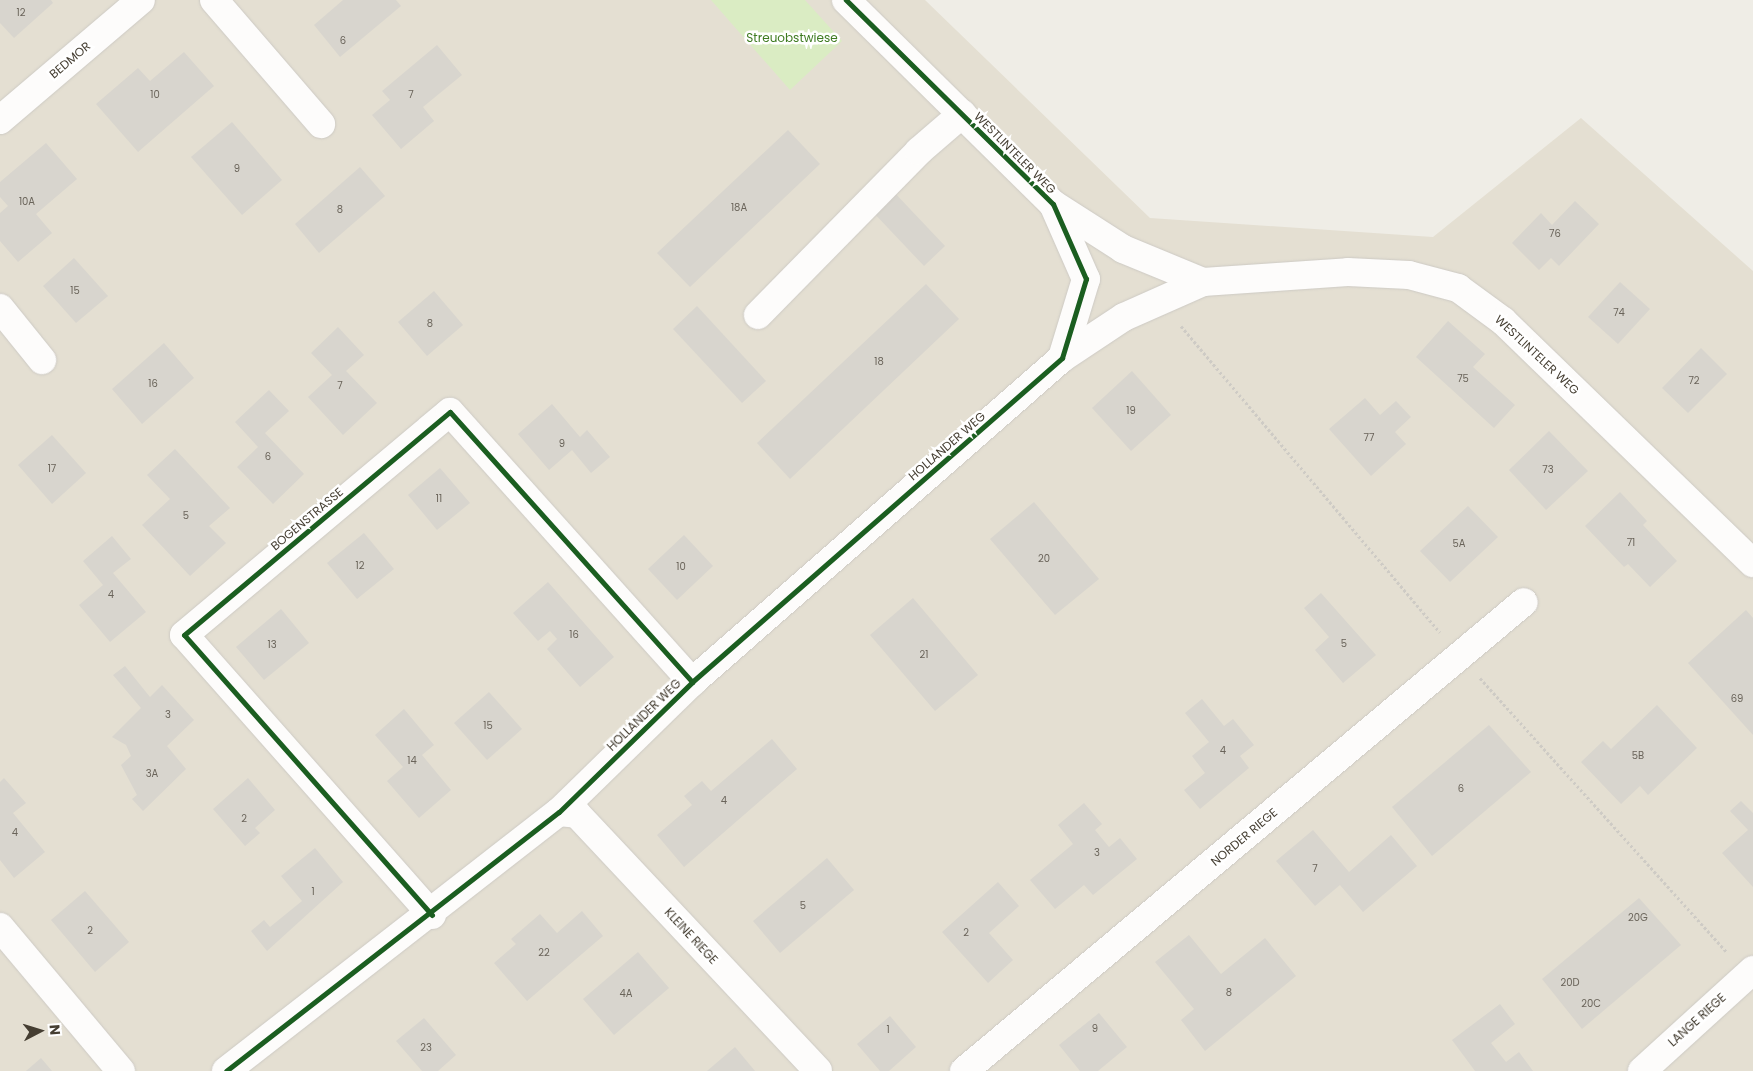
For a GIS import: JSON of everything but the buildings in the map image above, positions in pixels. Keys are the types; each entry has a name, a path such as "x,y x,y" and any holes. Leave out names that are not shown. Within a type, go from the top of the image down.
{"street":[{"name":"BEDMOR","path":"0,120 141,0"},
{"path":"214,0 321,124"},
{"name":"WESTLINTELER WEG","path":"846,0 1053,204 1123,249 1204,282"},
{"path":"758,315 919,151 962,114"},
{"name":"WESTLINTELER WEG","path":"1053,204 1086,279 1062,358"},
{"name":"WESTLINTELER WEG","path":"1062,358 1124,317 1204,282 1348,272 1409,275 1458,288 1503,320 1753,563"},
{"path":"0,308 42,360"},
{"name":"HOLLANDER WEG","path":"226,1071 432,915 559,812 692,682 1062,358"},
{"name":"BOGENSTRASSE","path":"432,915 184,635 450,412 692,682"},
{"name":"NORDER RIEGE","path":"964,1071 1524,602"},
{"name":"KLEINE RIEGE","path":"559,812 577,814 818,1071"},
{"path":"0,927 121,1071"},
{"name":"LANGE RIEGE","path":"1642,1071 1753,970"}],"shaded area":[{"path":"0,0 925,0 1150,218 1433,237 1581,118 1753,271 1753,1071 0,1071"}],"green space":[{"name":"Streuobstwiese","path":"711,0 805,0 842,41 790,90"}],"cycle path":[{"path":"226,1071 559,812 692,682 1062,358 1086,279 1053,204 846,0"},
{"path":"432,915 184,635 450,412 692,682"}]}
